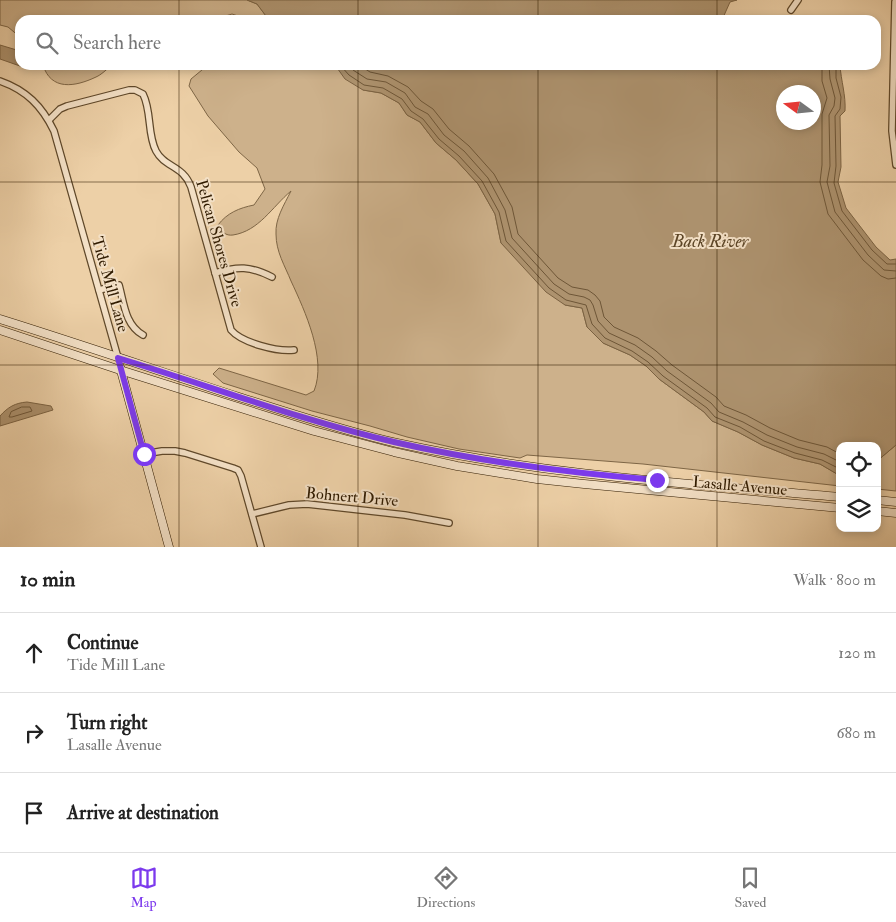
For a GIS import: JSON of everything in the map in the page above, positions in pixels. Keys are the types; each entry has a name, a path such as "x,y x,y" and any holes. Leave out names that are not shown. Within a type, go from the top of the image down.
{"main road":[{"name":"Lasalle Avenue","path":"0,319 336,427 458,456 585,474 836,497"},
{"name":"Lasalle Avenue","path":"0,330 314,431 457,466 575,483 836,508"},
{"name":"Tide Mill Lane","path":"118,358 169,547"},
{"path":"881,500 896,502"},
{"path":"881,511 896,513"}],"street":[{"path":"791,10 798,0"},
{"path":"894,1 892,131 896,165"},
{"name":"Tide Mill Lane","path":"0,81 23,91 34,100 54,130 118,358"},
{"name":"Pelican Shores Drive","path":"49,120 60,109 67,106 130,90 143,94 156,151 163,160 185,174 191,186 229,326 234,334 245,340 282,351 294,350"},
{"path":"215,273 228,269 242,268 256,270 272,277"},
{"path":"99,290 119,285 130,323 136,331 143,335"},
{"path":"144,454 174,450 238,470 261,547"},
{"name":"Bohnert Drive","path":"252,514 290,505 307,504 405,515 450,523"}],"shaded area":[{"path":"0,0 247,0 257,4 265,15 15,15 15,33 8,27 0,25"},
{"path":"46,70 106,70 88,80 72,84 58,83"},
{"path":"202,70 341,70 363,90 381,93 399,103 407,115 420,122 436,143 456,160 478,184 495,214 501,243 565,305 582,308 587,327 603,343 630,355 646,366 659,379 704,412 712,421 762,445 794,458 820,464 836,473 836,486 643,464 527,455 520,458 459,449 312,411 223,383 213,374 219,368 306,395 314,391 318,365 313,335 281,259 276,241 278,217 291,191 265,218 250,229 233,235 222,232 218,225 225,217 254,205 265,189 257,168 239,152 208,116 189,86 191,79"},
{"path":"896,445 896,491 881,489 881,458"}],"water":[{"path":"247,0 737,0 730,2 724,15 265,15 257,4"},
{"path":"0,45 15,50 15,64 0,59"},
{"name":"Back River","path":"339,70 841,70 845,111 840,116 841,167 838,182 846,208 876,247 890,260 896,259 896,445 881,458 881,442 836,442 836,473 820,464 794,458 762,445 712,421 704,412 659,379 646,366 630,355 603,343 587,327 582,308 565,305 546,292 501,243 495,214 478,184 456,160 436,143 420,122 407,115 399,103 381,93 363,90 345,79"},
{"path":"27,402 51,406 53,410 0,426 0,416 6,410 15,404"}],"route":[{"path":"144,454 118,358 318,422 395,442 458,456 541,469 657,480"}]}
